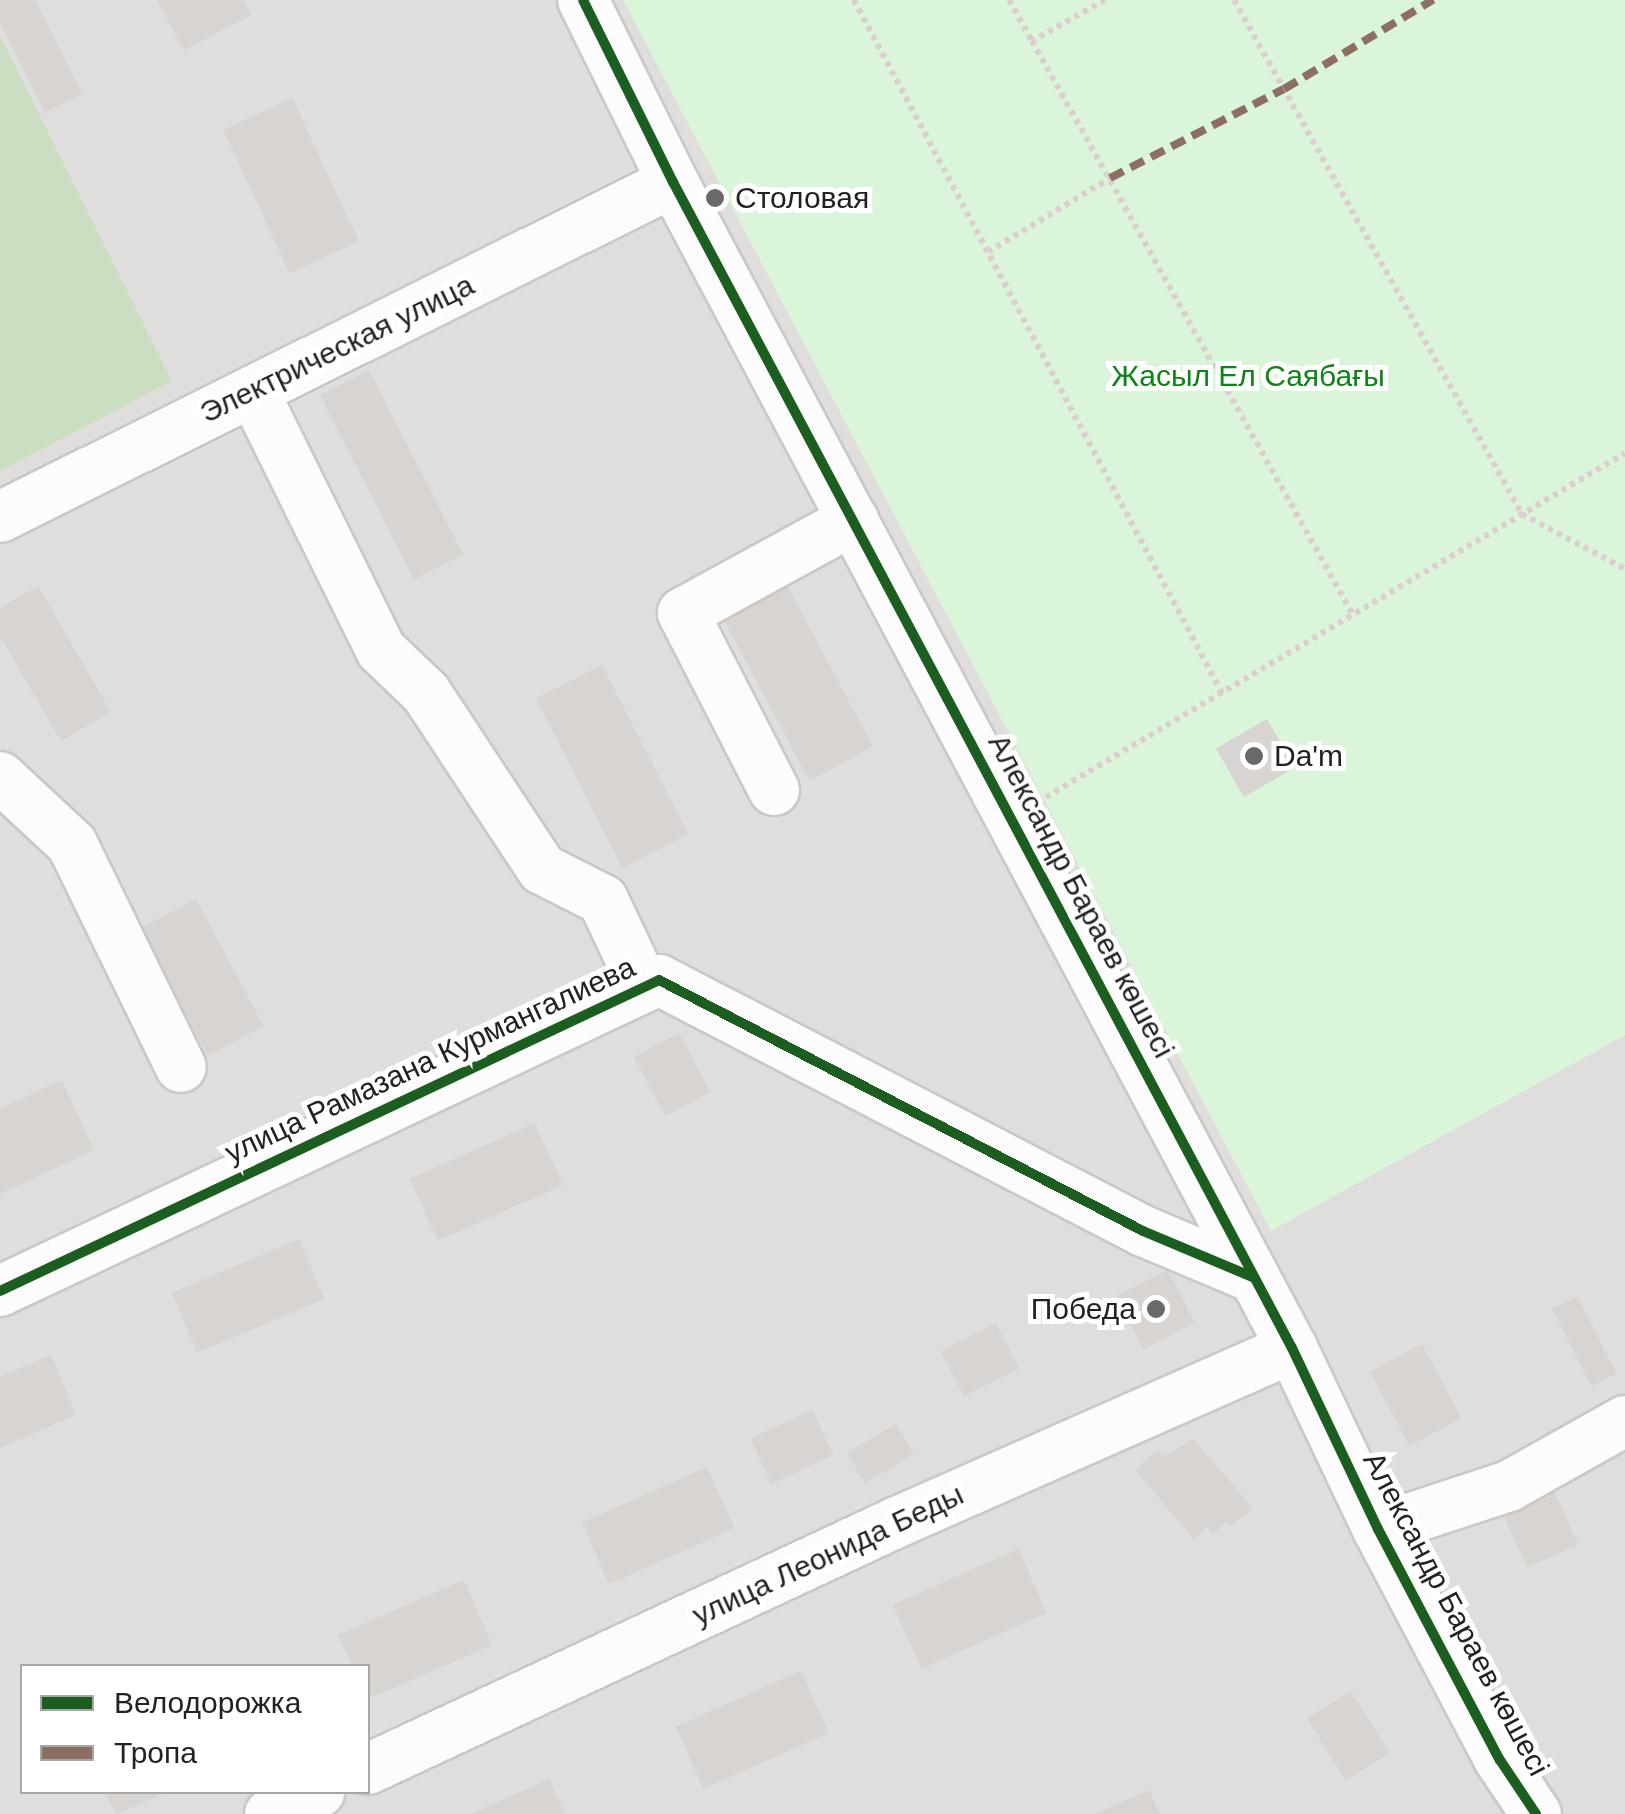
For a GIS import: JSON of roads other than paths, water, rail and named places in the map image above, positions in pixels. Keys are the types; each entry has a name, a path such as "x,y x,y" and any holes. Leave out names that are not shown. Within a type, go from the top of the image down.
{"street":[{"name":"Александр Бараев көшесі","path":"583,0 673,182 1292,1348 1378,1529 1500,1760 1536,1814"},
{"name":"Электрическая улица","path":"0,517 673,182"},
{"path":"253,391 381,650 426,693 542,869 603,900 644,987"},
{"path":"774,790 683,613 853,520"},
{"path":"0,778 72,844 182,1067"},
{"name":"улица Рамазана Курмангалиева","path":"0,1292 659,980 1143,1232 1255,1278"},
{"name":"улица Леонида Беды","path":"370,1768 896,1523 1292,1348"},
{"path":"1378,1529 1509,1486 1625,1421"},
{"path":"270,1814 315,1794"}],"place":[{"name":"Столовая","path":"715,198"},
{"name":"Da'm","path":"1254,756"},
{"name":"Победа","path":"1156,1309"}],"park label":[{"name":"Жасыл Ел Саябағы","path":"1248,376"}]}
